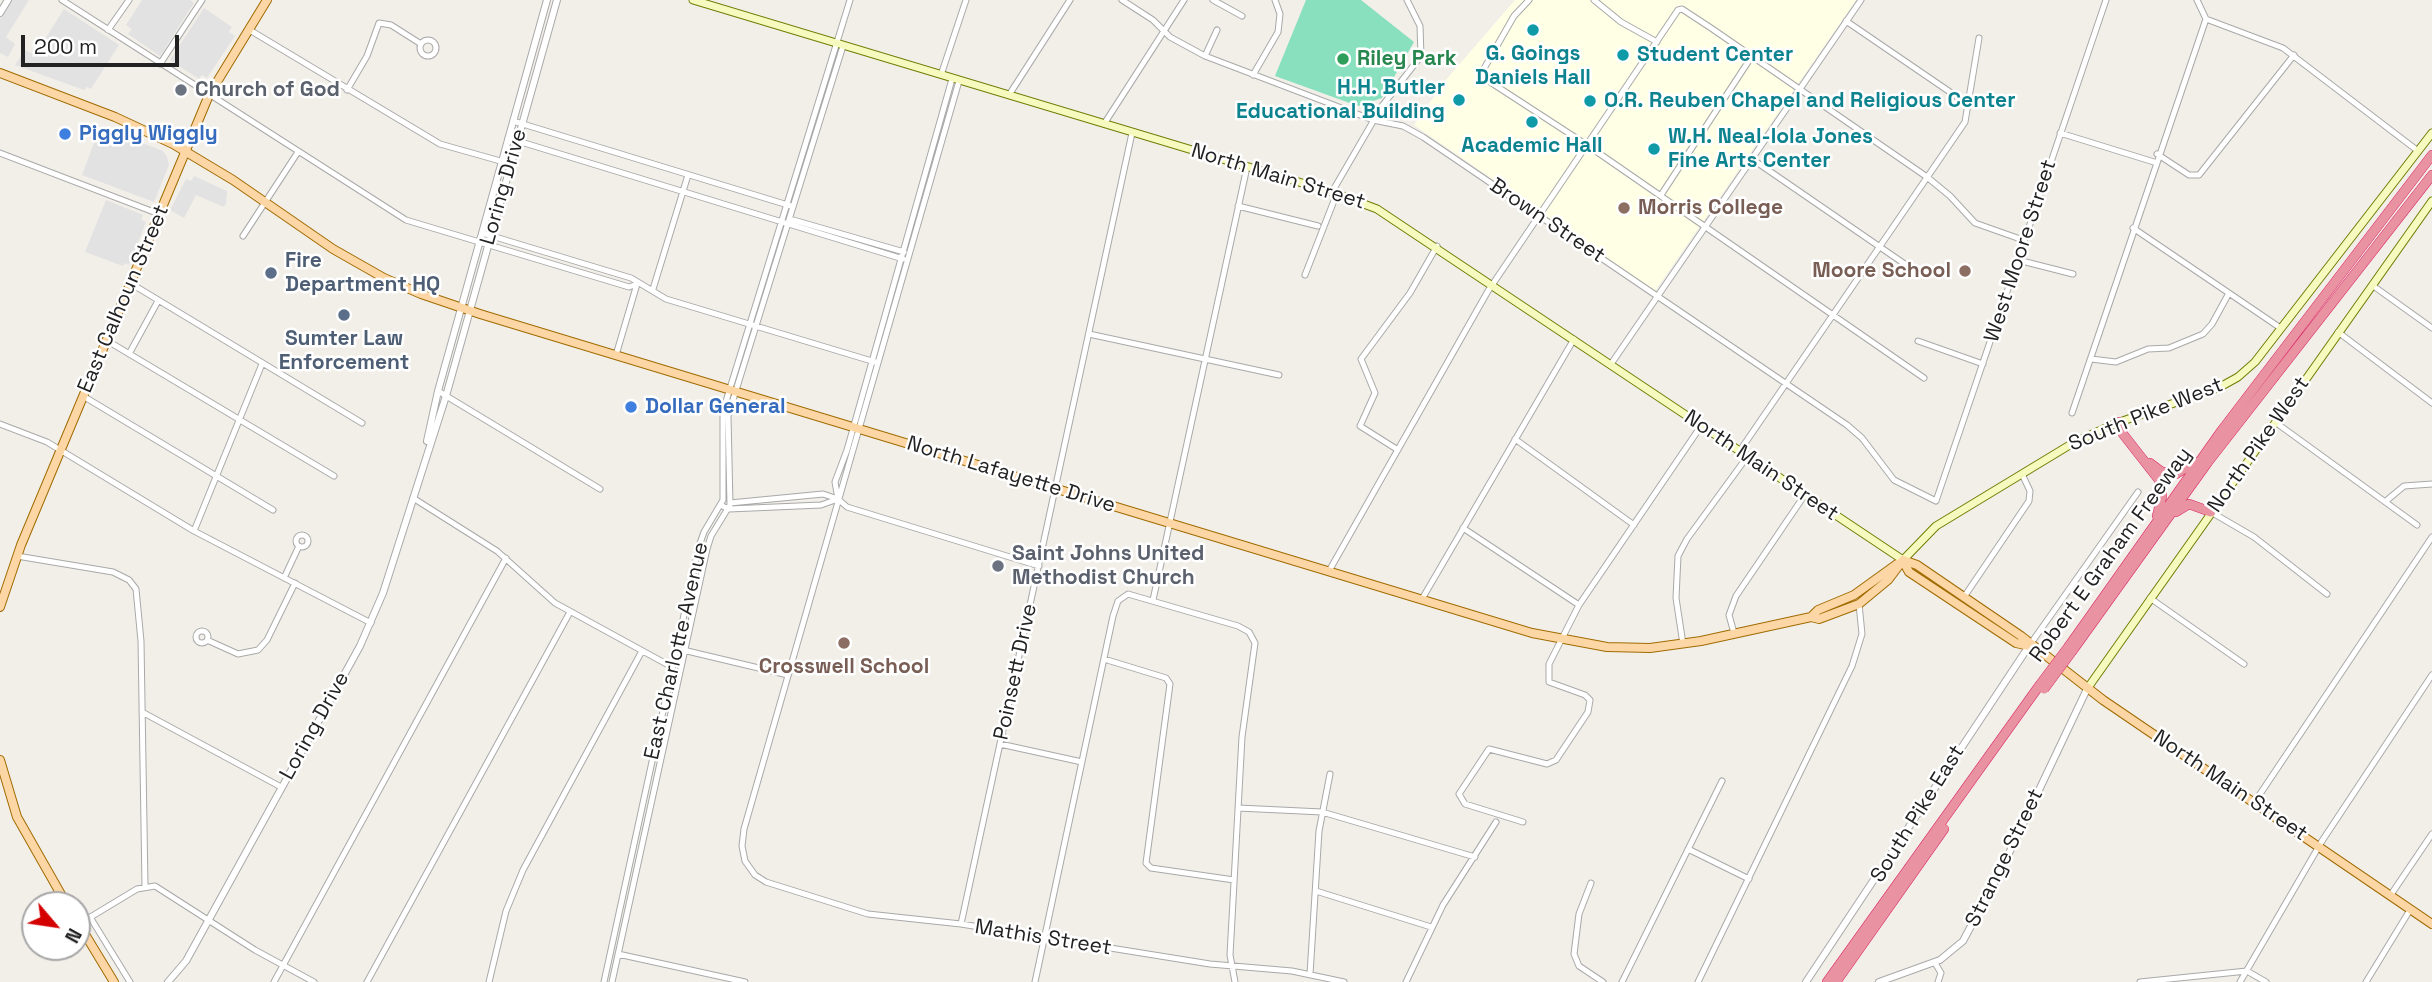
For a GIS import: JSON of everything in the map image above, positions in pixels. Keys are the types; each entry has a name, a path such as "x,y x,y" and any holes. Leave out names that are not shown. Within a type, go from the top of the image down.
{"highway":[{"name":"Robert E Graham Freeway","path":"1836,982 1985,767 2206,458 2432,155"},
{"name":"Robert E Graham Freeway","path":"2206,458 2432,175"},
{"path":"2119,422 2133,448 2161,487 2155,531"},
{"path":"2133,448 2162,472 2176,474 2206,458"},
{"path":"2201,506 2196,487 2206,458"},
{"path":"2155,531 2185,505 2201,506 2211,512"},
{"name":"Robert E Graham Freeway","path":"1828,982 1964,797"}],"main road":[{"name":"East Calhoun Street","path":"0,607 17,556 209,95 267,0"},
{"name":"North Main Street","path":"694,0 1335,193 1386,214 1903,560"},
{"name":"North Lafayette Drive","path":"0,73 115,117 185,150 333,249 374,272 465,309 1560,639 1625,648 1683,644 1815,618 1859,604 1888,580 1903,560"},
{"name":"South Pike West","path":"1903,560 1936,526 2073,443 2119,422 2220,387 2238,377 2255,362 2279,327 2432,133"},
{"name":"North Pike West","path":"2087,689 2371,285 2428,213 2432,201"},
{"path":"1903,560 1917,565 1964,597 2021,636 2029,646"},
{"path":"1815,618 1818,610 1854,595 1903,560"},
{"path":"1903,560 1909,572 1919,579 2016,643 2029,646"},
{"name":"North Main Street","path":"2029,646 2087,689 2432,924"},
{"path":"0,760 17,817 59,891"},
{"path":"91,944 114,982"}],"street":[{"path":"0,13 8,0"},
{"path":"62,0 406,220 629,287 637,284"},
{"path":"108,30 129,0"},
{"path":"160,64 202,0"},
{"name":"Loring Drive","path":"168,982 186,961 371,623 391,573 412,498 446,396 482,233 547,0"},
{"name":"Loring Drive","path":"426,453 438,391 491,236 557,0"},
{"name":"East Charlotte Avenue","path":"604,982 701,538 720,505 724,485 720,426 788,221 840,45 850,0"},
{"path":"942,75 966,0"},
{"path":"1009,95 1070,0"},
{"name":"Brown Street","path":"1122,0 1153,20 1164,31 1205,56 1373,120 1413,131 1857,432 1899,484 1936,501"},
{"path":"1104,124 1184,0"},
{"path":"1213,0 1242,16"},
{"path":"1253,75 1278,32 1280,14 1275,0"},
{"path":"1305,275 1335,193 1373,120 1418,64 1423,44 1420,26 1407,0"},
{"path":"1529,0 1514,16 1483,75 1924,378"},
{"path":"1594,0 1621,22 1657,42"},
{"path":"1611,364 1861,0"},
{"name":"West Moore Street","path":"1936,501 2106,0"},
{"path":"2072,413 2154,162 2206,19 2197,0"},
{"path":"1329,571 1493,284 1682,9 1927,177 1950,195 1975,223 2024,240"},
{"path":"2206,19 2266,40 2294,55 2418,151"},
{"path":"1846,21 1969,104"},
{"path":"347,90 367,57 379,23 387,23 421,44"},
{"path":"248,29 440,144 511,164"},
{"path":"1205,56 1217,30"},
{"path":"1739,452 1965,122 1979,38"},
{"path":"2157,155 2189,175 2199,175 2294,55"},
{"path":"1661,195 1752,56"},
{"path":"857,428 872,361 901,259 956,80"},
{"path":"676,648 788,675 838,499 834,486 879,363 956,80"},
{"path":"513,121 791,206"},
{"name":"Poinsett Drive","path":"961,924 1132,133"},
{"path":"2060,133 2154,162"},
{"path":"508,138 788,221 904,251 909,259"},
{"path":"243,236 298,152"},
{"path":"0,153 159,214"},
{"path":"1752,159 1912,269"},
{"path":"1153,600 1247,167"},
{"path":"653,289 688,175"},
{"path":"1238,206 1318,226"},
{"path":"788,221 901,259 909,259"},
{"path":"2133,228 2279,327"},
{"path":"482,233 631,278 637,284 653,289 659,297 879,363"},
{"path":"1398,450 1360,426 1375,393 1361,359 1410,293 1437,246"},
{"path":"2018,260 2073,274"},
{"path":"130,283 362,424"},
{"path":"616,355 637,284"},
{"path":"2371,285 2432,328"},
{"path":"2091,359 2116,362 2148,349 2169,348 2203,334 2212,324 2229,293"},
{"path":"129,354 158,301"},
{"path":"2338,332 2432,403"},
{"path":"1089,334 1279,375"},
{"path":"1422,599 1574,339"},
{"path":"106,341 334,477"},
{"path":"1917,341 1983,364"},
{"path":"194,531 262,364"},
{"path":"438,391 600,489"},
{"name":"East Charlotte Avenue","path":"612,982 709,541 730,505 727,425 732,391"},
{"path":"83,396 273,510"},
{"path":"2275,422 2417,524"},
{"path":"0,424 60,451 194,531 371,623"},
{"path":"1523,822 1465,804 1459,794 1489,749 1547,764 1556,760 1588,712 1590,701 1585,695 1549,682 1549,664 1579,605 1701,426"},
{"path":"1515,439 1634,525"},
{"path":"1683,644 1676,598 1678,556 1687,538 1747,457"},
{"path":"1964,597 2029,502 2031,491 2022,474"},
{"path":"2386,501 2404,486 2432,484"},
{"path":"2029,646 2138,492"},
{"path":"730,505 823,494 838,499 846,507 1039,566"},
{"path":"1734,633 1729,615 1733,602 1804,496"},
{"path":"412,498 506,558 544,595 570,612 672,667"},
{"path":"720,505 821,505 838,499"},
{"path":"2211,512 2253,537 2328,594"},
{"path":"1463,528 1579,605"},
{"path":"2254,803 2432,537"},
{"path":"284,578 299,546"},
{"path":"17,556 113,572 134,585 140,606 145,886"},
{"path":"274,982 506,558"},
{"path":"207,640 238,654 258,650 267,640 295,583"},
{"path":"1035,982 1116,604 1122,596 1132,594 1238,626 1252,635 1256,651 1243,728 1234,880 1231,966 1236,982"},
{"path":"2150,598 2244,664"},
{"path":"1698,982 1852,666 1862,634 1859,604"},
{"path":"367,982 570,612"},
{"name":"South Pike East","path":"1806,982 1856,911 1960,747 2029,646"},
{"path":"489,982 506,911 519,878 642,651"},
{"path":"1104,659 1166,678 1171,687 1146,863 1151,867 1234,880"},
{"name":"Mathis Street","path":"788,675 742,841 742,854 750,869 776,886 853,910 1231,966 1310,974 1344,982"},
{"path":"2240,982 2319,848 2432,675"},
{"name":"Strange Street","path":"1879,982 1935,962 1955,949 1969,931 2087,689"},
{"path":"142,712 281,788"},
{"path":"1000,744 1082,762"},
{"path":"1310,974 1322,812 1330,774"},
{"path":"1622,982 1722,781"},
{"path":"1238,808 1322,812 1475,857"},
{"path":"1406,982 1431,927 1496,822"},
{"path":"2390,896 2432,834"},
{"path":"1688,849 1749,879"},
{"path":"1591,883 1579,914 1573,954 1579,966 1603,982"},
{"path":"91,916 145,886 164,891 283,966 314,982"},
{"path":"1315,891 1431,927"},
{"path":"2366,982 2410,909"},
{"path":"91,919 130,982"},
{"path":"618,954 745,982"},
{"path":"1935,962 1941,973 1938,982"},
{"path":"2140,982 2247,971 2266,982"}],"shaded area":[{"path":"12,0 29,0 6,37 15,44 8,57 0,53 0,19"},
{"path":"142,0 190,0 194,3 160,56 128,34 132,29 126,25"},
{"name":"Morris College","path":"1515,0 1856,0 1655,291 1414,125 1445,81"},
{"path":"204,8 232,27 229,32 235,36 207,78 202,75 199,79 170,60"},
{"path":"64,9 119,45 91,89 87,87 84,90 15,65 25,50 35,55"},
{"path":"100,127 163,151 169,165 154,202 82,175"},
{"path":"194,176 227,191 226,203 224,207 196,195 184,218 170,210 186,179 191,181"},
{"path":"106,200 143,215 141,220 146,222 129,265 125,263 123,266 85,252"}],"green space":[{"name":"Riley Park","path":"1306,0 1361,0 1414,42 1382,98 1358,106 1275,76"}],"place":[{"name":"G. Goings Daniels Hall","path":"1533,30"},
{"name":"Student Center","path":"1623,55"},
{"name":"Riley Park","path":"1343,59"},
{"name":"Church of God","path":"181,90"},
{"name":"H.H. Butler Educational Building","path":"1459,100"},
{"name":"O.R. Reuben Chapel and Religious Center","path":"1590,101"},
{"name":"Academic Hall","path":"1532,122"},
{"name":"Piggly Wiggly","path":"65,134"},
{"name":"W.H. Neal-Iola Jones Fine Arts Center","path":"1654,149"},
{"name":"Morris College","path":"1624,208"},
{"name":"Moore School","path":"1965,271"},
{"name":"Fire Department HQ","path":"271,273"},
{"name":"Sumter Law Enforcement","path":"344,315"},
{"name":"Dollar General","path":"631,407"},
{"name":"Saint Johns United Methodist Church","path":"998,566"},
{"name":"Crosswell School","path":"844,643"}]}
